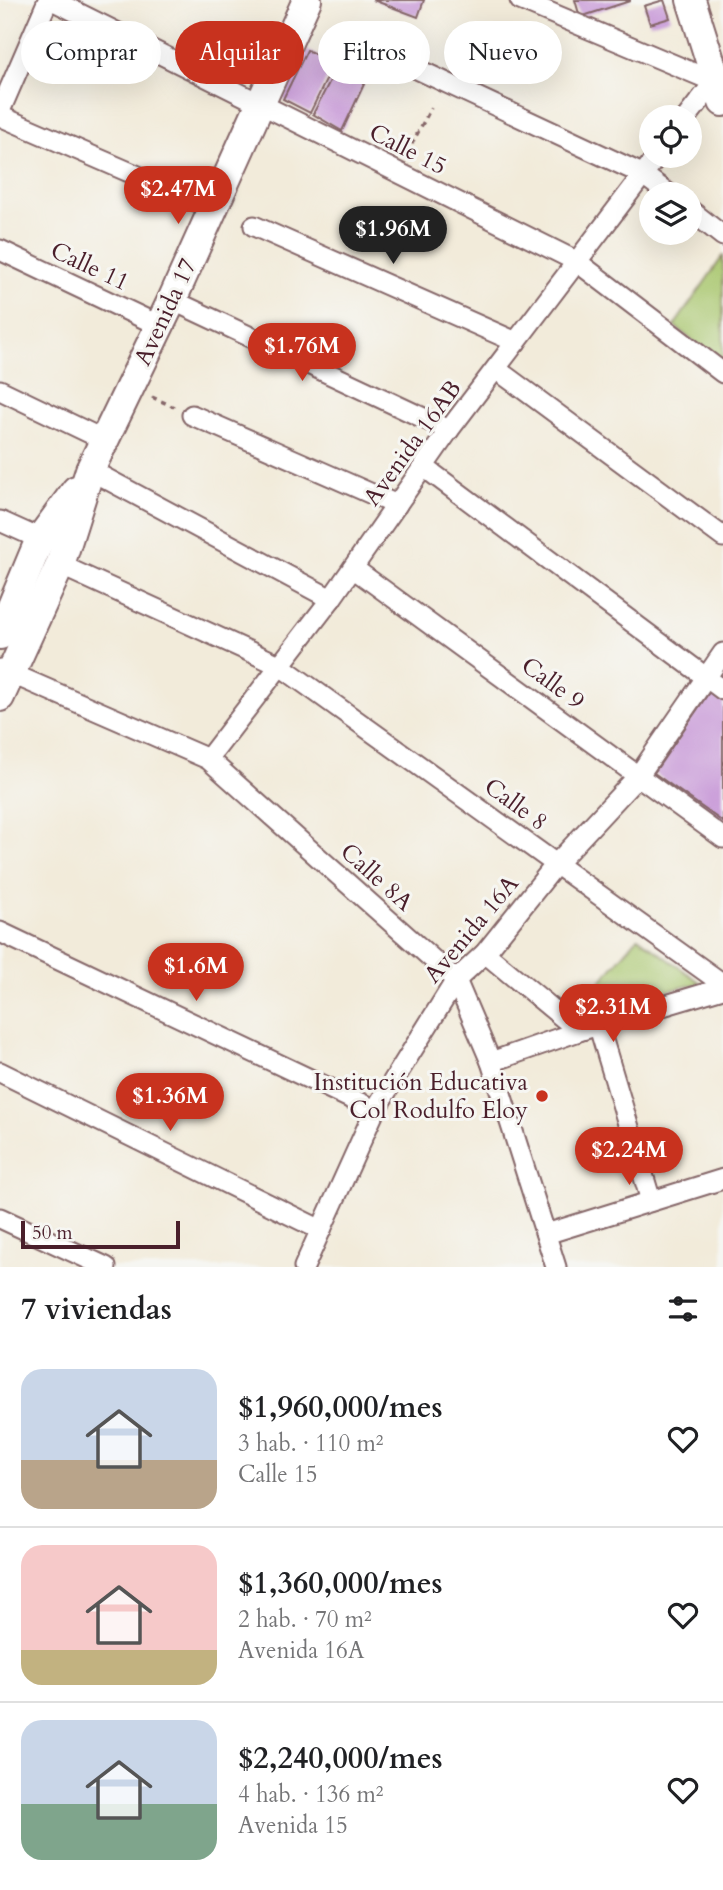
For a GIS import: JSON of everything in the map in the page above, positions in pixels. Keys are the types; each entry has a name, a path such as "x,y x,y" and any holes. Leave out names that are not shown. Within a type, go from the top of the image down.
{"street":[{"name":"Calle 15","path":"50,0 576,261 723,373"},
{"path":"50,0 0,113 212,208"},
{"name":"Avenida 17","path":"4,680 60,565 90,470 160,326 307,0"},
{"path":"520,0 720,90"},
{"path":"691,0 720,90"},
{"path":"430,75 642,174 652,182"},
{"path":"702,105 720,90"},
{"name":"Avenida 16AB","path":"208,759 331,599 449,430 647,168"},
{"path":"702,220 723,236"},
{"path":"254,226 516,342"},
{"name":"Calle 11","path":"0,250 160,326"},
{"path":"172,300 449,430"},
{"path":"496,369 723,537"},
{"path":"0,390 104,440"},
{"path":"192,415 397,505"},
{"path":"424,467 723,690"},
{"name":"Avenida 17","path":"0,635 40,539 90,470"},
{"path":"90,470 331,599"},
{"path":"0,521 40,539"},
{"name":"Calle 8","path":"60,565 279,665 723,986"},
{"name":"Calle 9","path":"353,568 723,838"},
{"name":"Avenida 16A","path":"304,1267 375,1110 456,980 485,953 556,863 639,775 723,653"},
{"name":"Calle 8A","path":"4,680 208,759 456,980 491,1062 556,1267"},
{"path":"0,932 375,1110"},
{"path":"485,953 579,1031"},
{"path":"491,1062 723,986"},
{"path":"598,1027 651,1201"},
{"path":"0,1072 321,1230"},
{"path":"546,1234 723,1179"},
{"path":"0,1218 107,1267"}],"path":[{"path":"398,171 431,108"},
{"path":"131,387 192,415"}],"green space":[{"path":"723,256 723,364 674,326"},
{"path":"638,937 701,983 576,1011"}],"building":[{"path":"373,0 424,0 418,17"},
{"path":"575,0 630,0 630,1 580,17"},
{"path":"664,0 670,18 650,24 644,6"},
{"path":"307,50 318,56 318,84 324,84 310,113 283,99 290,84 304,84 304,56"},
{"path":"328,84 364,84 342,131 313,114"},
{"path":"712,688 723,696 723,822 654,773"}],"place":[{"name":"Institución Educativa Col Rodulfo Eloy","path":"542,1096"}]}
